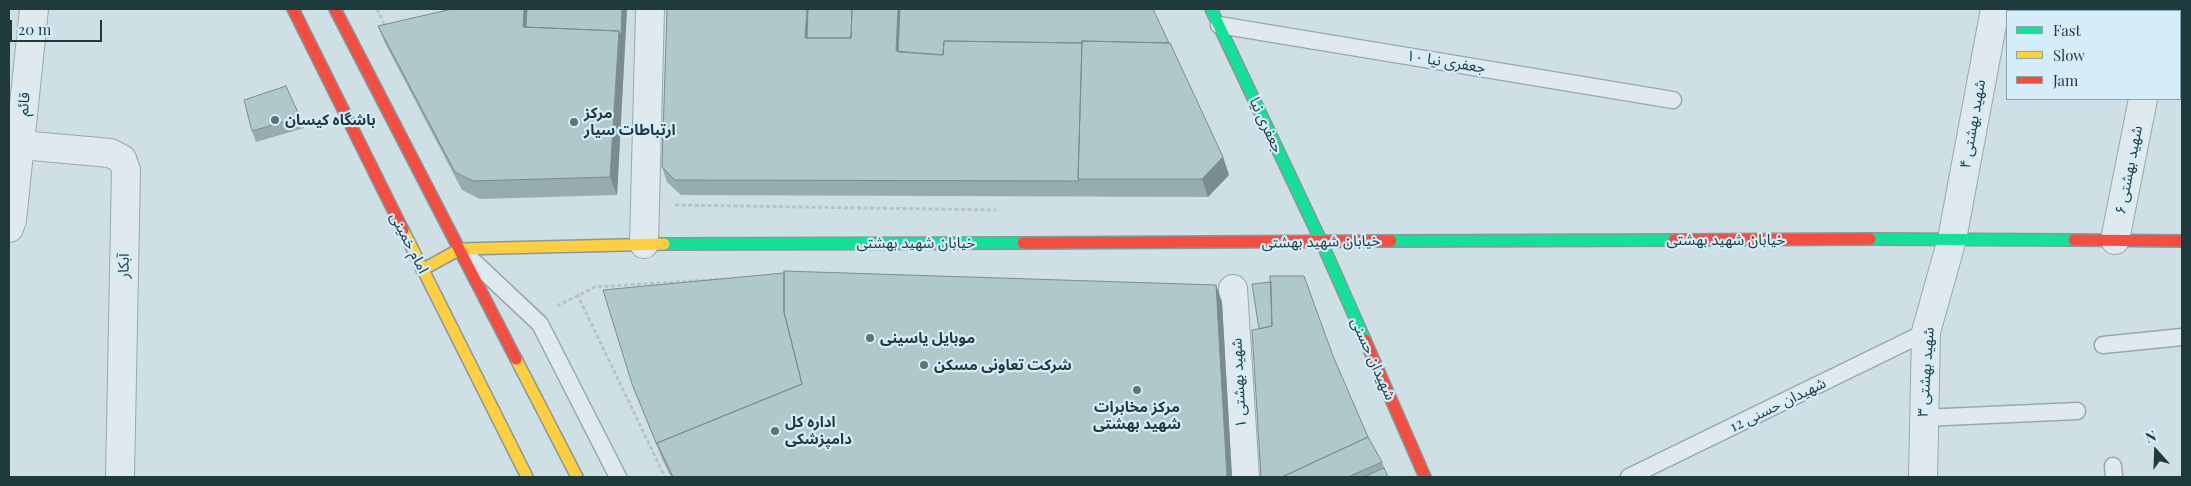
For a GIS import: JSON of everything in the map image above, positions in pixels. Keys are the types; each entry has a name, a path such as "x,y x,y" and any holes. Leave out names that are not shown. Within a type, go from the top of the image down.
{"street":[{"name":"قائم","path":"9,228 12,220 34,9"},
{"name":"امام خمینی","path":"293,9 527,477"},
{"path":"335,9 577,477"},
{"path":"644,244 650,9"},
{"name":"جعفری نیا","path":"1211,9 1321,241"},
{"name":"شهید بهشتی ۴","path":"1952,240 1995,9"},
{"name":"شهید بهشتی ۶","path":"2115,240 2143,100"},
{"name":"آبکار","path":"20,145 110,153 122,159 126,170 120,477"},
{"name":"شهید بهشتی ۳","path":"1923,477 1926,332 1952,240"},
{"name":"خیابان شهید بهشتی","path":"460,249 644,244 1321,241 2182,241"},
{"name":"شهیدان حسنی","path":"1321,241 1425,477"},
{"path":"422,270 460,249"},
{"name":"شهید بهشتی ۱","path":"1233,289 1244,477"},
{"path":"518,459 520,477"}],"lane":[{"name":"جعفری نیا ۱۰","path":"1219,25 1673,100"},
{"path":"460,249 540,324 618,477"},
{"name":"شهیدان حسنی 12","path":"1629,477 1926,332"},
{"path":"2103,345 2182,338"},
{"path":"1923,418 2077,411"}],"path":[{"path":"377,9 389,35"},
{"path":"540,324 558,304 595,287 703,279 732,279"},
{"path":"577,294 665,477"}],"building":[{"path":"452,9 524,9 523,27 619,31 610,177 473,181 455,172 378,26"},
{"path":"527,9 622,9 621,37 619,31 526,27"},
{"path":"667,9 807,9 805,38 851,38 852,9 898,9 896,51 943,55 944,41 1082,43 1079,181 675,180 662,167"},
{"path":"808,9 852,9 851,38 807,38"},
{"path":"900,9 1153,9 1169,43 944,41 943,55 898,52"},
{"path":"1082,41 1170,43 1223,157 1202,179 1078,179"},
{"name":"باشگاه کیسان","path":"286,86 300,117 252,131 244,100"},
{"path":"784,271 1216,285 1227,477 673,477 657,443 802,384 784,312"},
{"path":"784,273 784,312 802,384 657,443 657,445 632,384 603,290"},
{"path":"1270,276 1304,276 1333,356 1368,437 1282,477 1261,477 1252,330 1272,326"},
{"path":"1271,282 1272,326 1259,329 1252,284"},
{"path":"1368,437 1382,462 1348,477 1282,477"},
{"path":"1384,468 1388,477 1364,477"}],"traffic: fast":[{"path":"1211,9 1321,241 1365,340"},
{"path":"1870,239 2074,240"},
{"path":"1391,241 1674,240"},
{"path":"664,244 1023,243"}],"traffic: slow":[{"path":"403,230 527,477"},
{"path":"422,270 460,249 664,244"},
{"path":"516,359 577,477"}],"traffic: jam":[{"path":"293,9 403,230"},
{"path":"335,9 516,359"},
{"path":"1674,240 1870,239"},
{"path":"2074,240 2182,241"},
{"path":"1023,243 1391,241"},
{"path":"1365,340 1425,477"}],"place":[{"name":"باشگاه کیسان","path":"275,120"},
{"name":"مرکز ارتباطات سیار","path":"574,122"},
{"name":"موبایل یاسینی","path":"870,338"},
{"name":"شرکت تعاونی مسکن","path":"924,365"},
{"name":"مرکز مخابرات شهید بهشتی","path":"1137,390"},
{"name":"اداره کل دامپزشکی","path":"775,431"}]}
